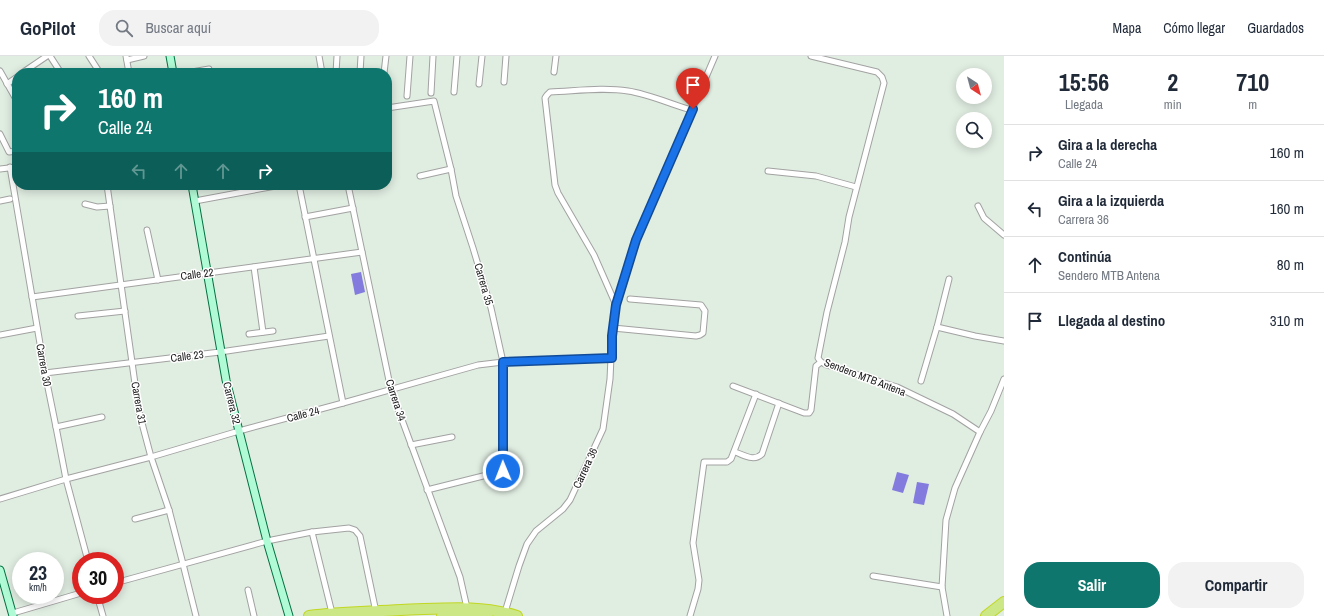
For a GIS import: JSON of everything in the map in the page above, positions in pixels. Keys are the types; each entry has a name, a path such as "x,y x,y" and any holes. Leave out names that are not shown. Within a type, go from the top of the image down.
{"highway":[{"path":"986,616 1004,602"},
{"path":"309,616 332,613 482,608 505,612 517,616"},
{"path":"424,616 487,616"}],"street":[{"path":"29,68 46,56"},
{"path":"50,56 58,68"},
{"path":"89,56 97,68"},
{"path":"128,68 127,58 144,56"},
{"path":"170,56 172,68"},
{"path":"319,56 321,68"},
{"path":"336,68 337,56"},
{"path":"360,68 361,56"},
{"path":"385,68 386,56"},
{"path":"407,96 410,56"},
{"path":"431,93 433,56"},
{"path":"454,92 457,56"},
{"path":"479,84 482,56"},
{"path":"504,82 506,56"},
{"path":"554,72 556,56"},
{"path":"616,305 636,240 716,56"},
{"name":"Sendero MTB Antena","path":"811,56 877,72 882,77 884,83 856,187 849,217 846,242 827,312 818,358 821,362 897,387 954,414 980,432"},
{"path":"0,71 12,92"},
{"path":"7,84 12,80"},
{"path":"616,305 594,256 558,193 555,185 545,98 550,92 608,90 628,91 688,109 693,109"},
{"name":"Carrera 35","path":"392,107 434,101 451,169 456,196 491,308 503,362 503,471 427,490"},
{"path":"0,134 9,152 12,152"},
{"path":"0,169 10,168"},
{"name":"Carrera 30","path":"10,168 12,180"},
{"path":"420,176 451,169"},
{"path":"768,170 816,176 856,187"},
{"name":"Carrera 30","path":"14,190 45,373 66,479 86,552"},
{"name":"Carrera 31","path":"108,190 139,412 151,457 168,510 196,616"},
{"name":"Carrera 32","path":"193,190 226,380 267,541 289,616"},
{"path":"195,201 254,190"},
{"path":"300,190 343,403"},
{"name":"Carrera 34","path":"349,190 391,390 460,577 467,608"},
{"path":"0,201 10,199"},
{"path":"84,204 97,207 110,206"},
{"path":"978,206 984,218 1004,235"},
{"path":"305,217 353,208"},
{"path":"147,230 158,280"},
{"name":"Calle 22","path":"32,296 362,252"},
{"path":"254,267 263,332"},
{"path":"921,382 949,279"},
{"path":"613,328 696,336 703,333 705,311 701,305 630,300"},
{"name":"Carrera 36","path":"505,612 527,544 536,531 563,509 570,500 603,429 607,407 616,305"},
{"path":"78,316 125,311"},
{"path":"937,327 1004,341"},
{"path":"0,335 37,328"},
{"path":"249,334 273,331"},
{"name":"Calle 23","path":"45,373 220,352 329,336"},
{"name":"Calle 24","path":"0,499 66,479 151,457 478,365 503,362 612,358"},
{"path":"733,386 804,413 809,413 811,410 816,366 821,362"},
{"path":"946,616 942,587 946,520 955,488 991,411 1004,379"},
{"path":"690,616 699,580 693,551 693,543 704,462 727,462 731,459 735,452 756,394"},
{"path":"735,452 754,458 759,457 762,454 779,403"},
{"path":"56,427 102,417"},
{"path":"411,445 452,437"},
{"path":"135,519 168,510"},
{"path":"124,580 267,541 312,532 349,528 355,530 360,536 376,612"},
{"path":"312,532 332,613"},
{"path":"0,570 13,614 72,596"},
{"path":"873,576 942,587"},
{"path":"248,590 254,616"},
{"path":"100,604 103,616"}],"shaded area":[{"path":"361,272 365,292 355,295 351,274"},
{"path":"897,472 909,475 903,493 892,490"},
{"path":"917,482 929,484 924,505 913,503"}],"route":[{"path":"503,471 503,362 612,358 612,336 616,305 636,240 693,109"}]}
